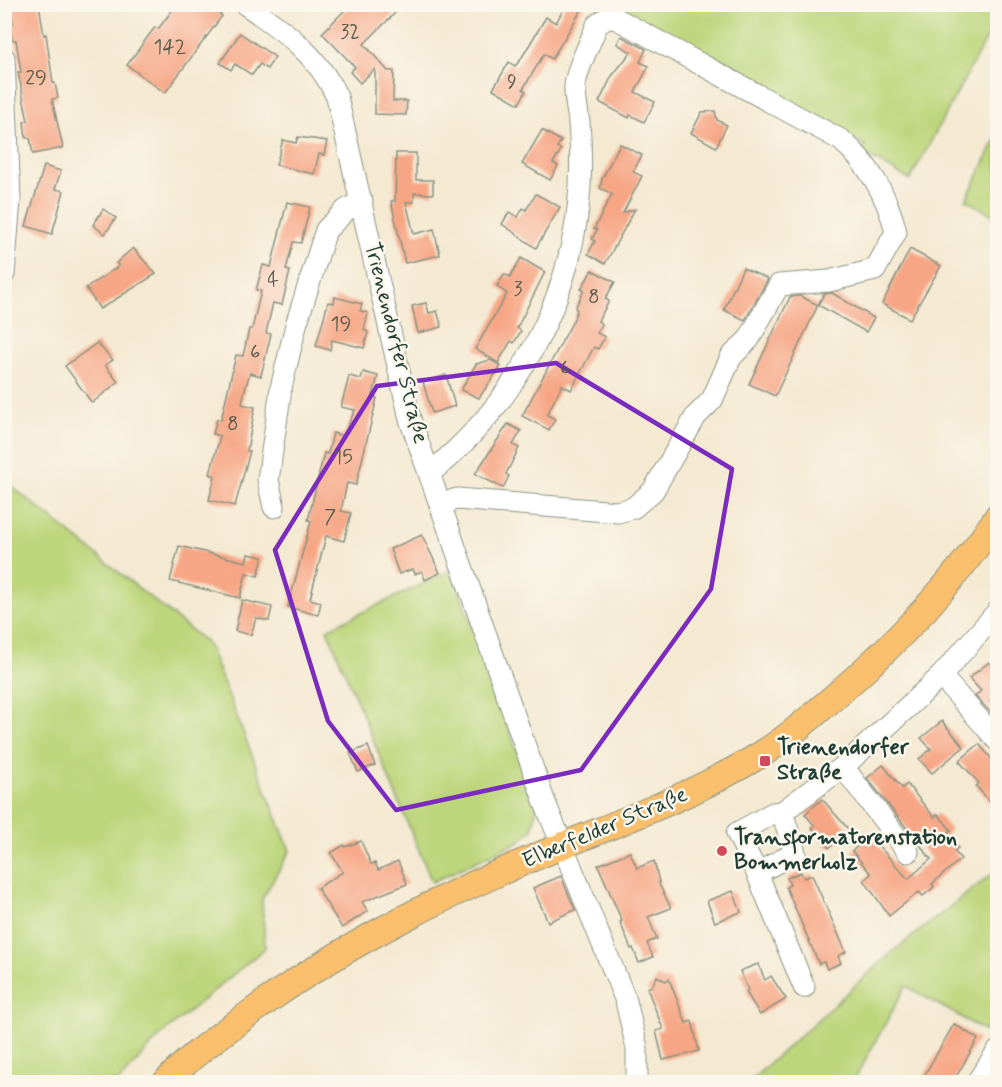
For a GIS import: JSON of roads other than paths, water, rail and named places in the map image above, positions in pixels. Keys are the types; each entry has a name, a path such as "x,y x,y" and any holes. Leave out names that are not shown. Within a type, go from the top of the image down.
{"main road":[{"name":"Elberfelder Straße","path":"166,1083 219,1035 326,963 431,904 713,781 783,739 864,671 909,628 951,580 998,516"}],"street":[{"name":"Trienendorfer Straße","path":"245,4 296,40 330,81 343,116 410,419 546,803 632,1019 638,1048 637,1083"},
{"path":"430,473 483,424 516,380 542,333 567,266 577,215 582,152 575,85 597,26 602,20 608,17 617,19 841,140 858,154 890,204 897,232 875,270 830,281 778,285 750,339 731,357 712,400 696,416 653,491 633,508 618,512 457,499 441,504"},
{"path":"4,58 10,200 4,274"},
{"path":"274,507 268,480 282,388 296,324 326,230 346,210 362,201"},
{"path":"804,987 757,873 737,833 773,813 782,812 843,766 941,676 998,611"},
{"path":"941,676 998,741"},
{"path":"843,766 908,852"},
{"path":"757,873 795,853 782,812"},
{"path":"977,1083 998,1051"}],"place":[{"name":"Trienendorfer Straße","path":"765,761"},
{"name":"Transformatorenstation Bommerholz","path":"722,851"}]}
